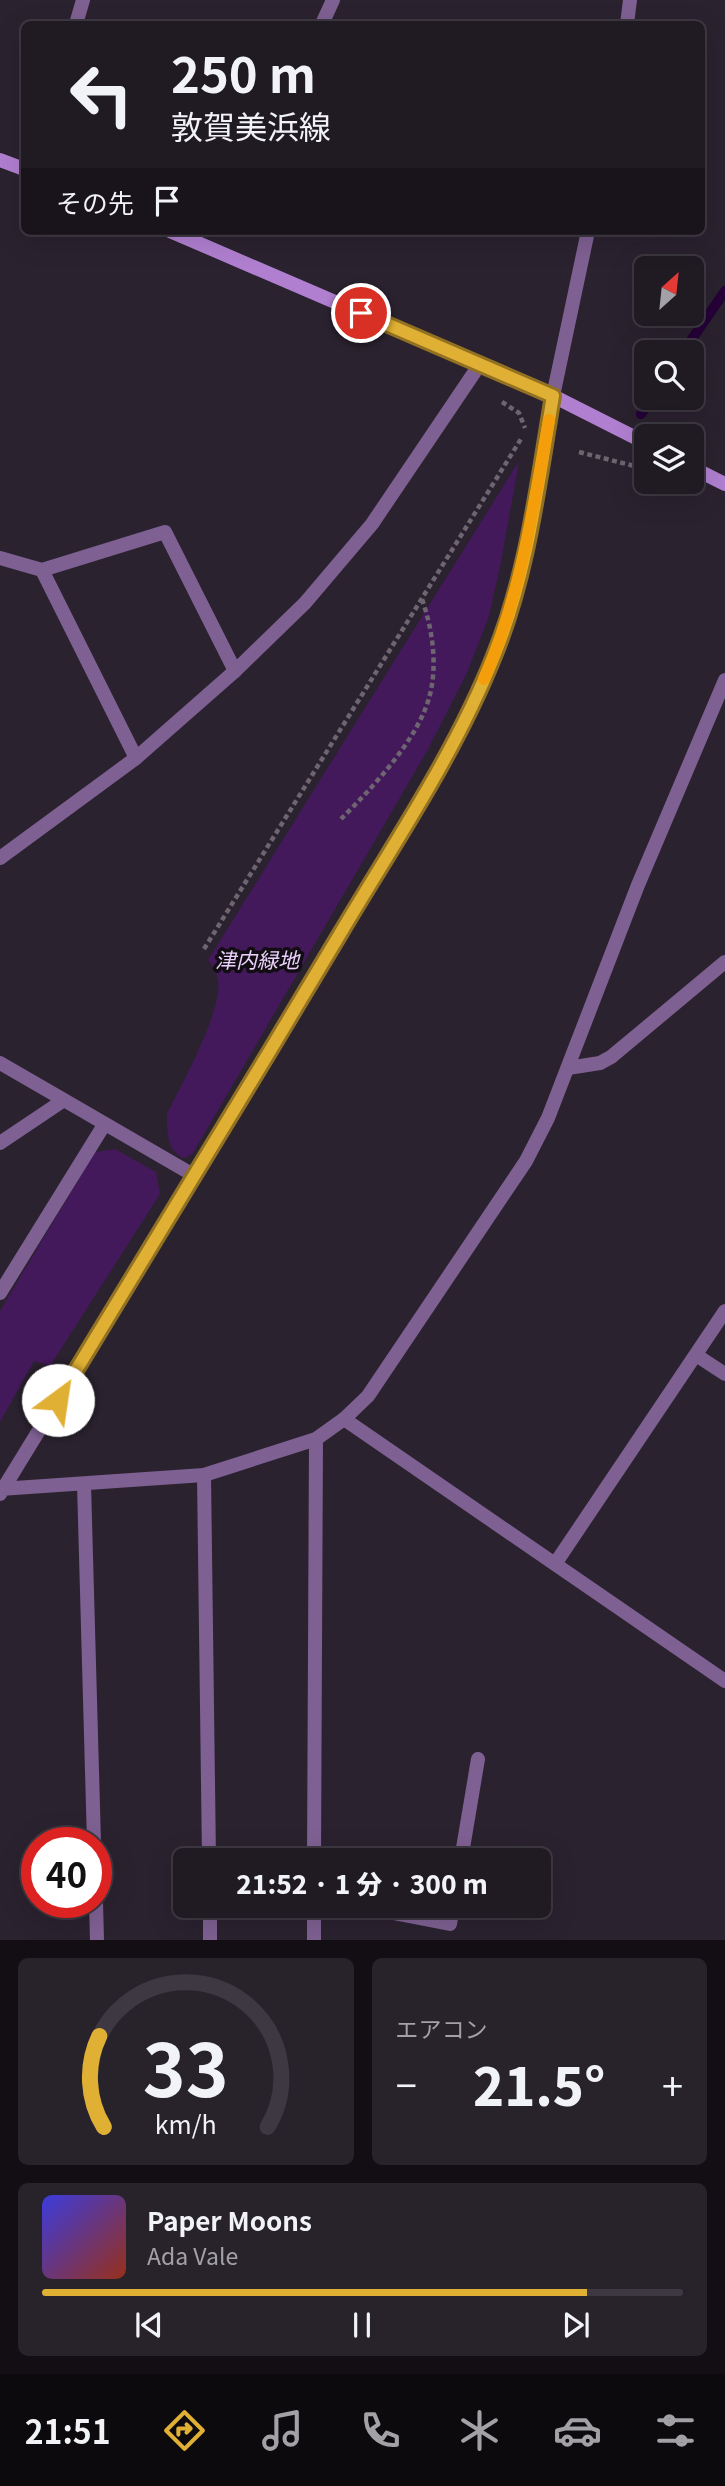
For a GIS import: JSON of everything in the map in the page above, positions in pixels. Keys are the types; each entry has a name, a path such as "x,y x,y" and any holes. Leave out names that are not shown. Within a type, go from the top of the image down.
{"main road":[{"path":"0,160 21,168"},
{"path":"179,235 553,396 634,437"},
{"path":"704,474 725,484"}],"street":[{"path":"77,21 83,0"},
{"path":"323,21 333,0"},
{"path":"627,21 630,0"},
{"path":"1,1491 195,1176 438,770 481,686 514,600 526,550 553,396 587,235"},
{"path":"0,858 136,758 235,671 305,603 372,524 480,364"},
{"path":"0,558 42,570 165,532 235,671"},
{"path":"42,570 136,758"},
{"path":"1,1491 204,1475 316,1440 368,1396 526,1161 548,1118 638,885 725,680"},
{"path":"568,1068 600,1063 611,1057 725,962"},
{"path":"0,1063 195,1176"},
{"path":"0,1143 64,1100"},
{"path":"0,1293 104,1125"},
{"path":"555,1564 725,1311"},
{"path":"696,1355 725,1374"},
{"path":"344,1419 725,1681"},
{"path":"314,1848 316,1440"},
{"path":"204,1475 209,1848"},
{"path":"84,1484 94,1827"},
{"path":"463,1848 478,1759"},
{"path":"96,1918 97,1940"},
{"path":"210,1918 210,1940"},
{"path":"314,1918 314,1940"},
{"path":"419,1918 450,1924 451,1918"}],"path":[{"path":"204,950 526,431 519,412 502,402"},
{"path":"579,452 634,466"},
{"path":"341,819 402,748 424,711 432,685 433,646 422,599"}],"green space":[{"name":"津内緑地","path":"519,461 488,619 466,675 427,751 193,1153 186,1158 180,1156 169,1141 167,1114 200,1047 214,1010 218,980 208,960"},
{"path":"115,1149 156,1172 160,1194 50,1366 34,1361 0,1422 0,1311 95,1152"}],"waterway":[{"path":"691,340 725,291"},
{"path":"641,414 644,410"}],"slow traffic":[{"path":"484,679 514,600 526,550 549,420"}],"route":[{"path":"58,1400 438,770 488,671 514,600 526,550 553,396 361,313"}]}
